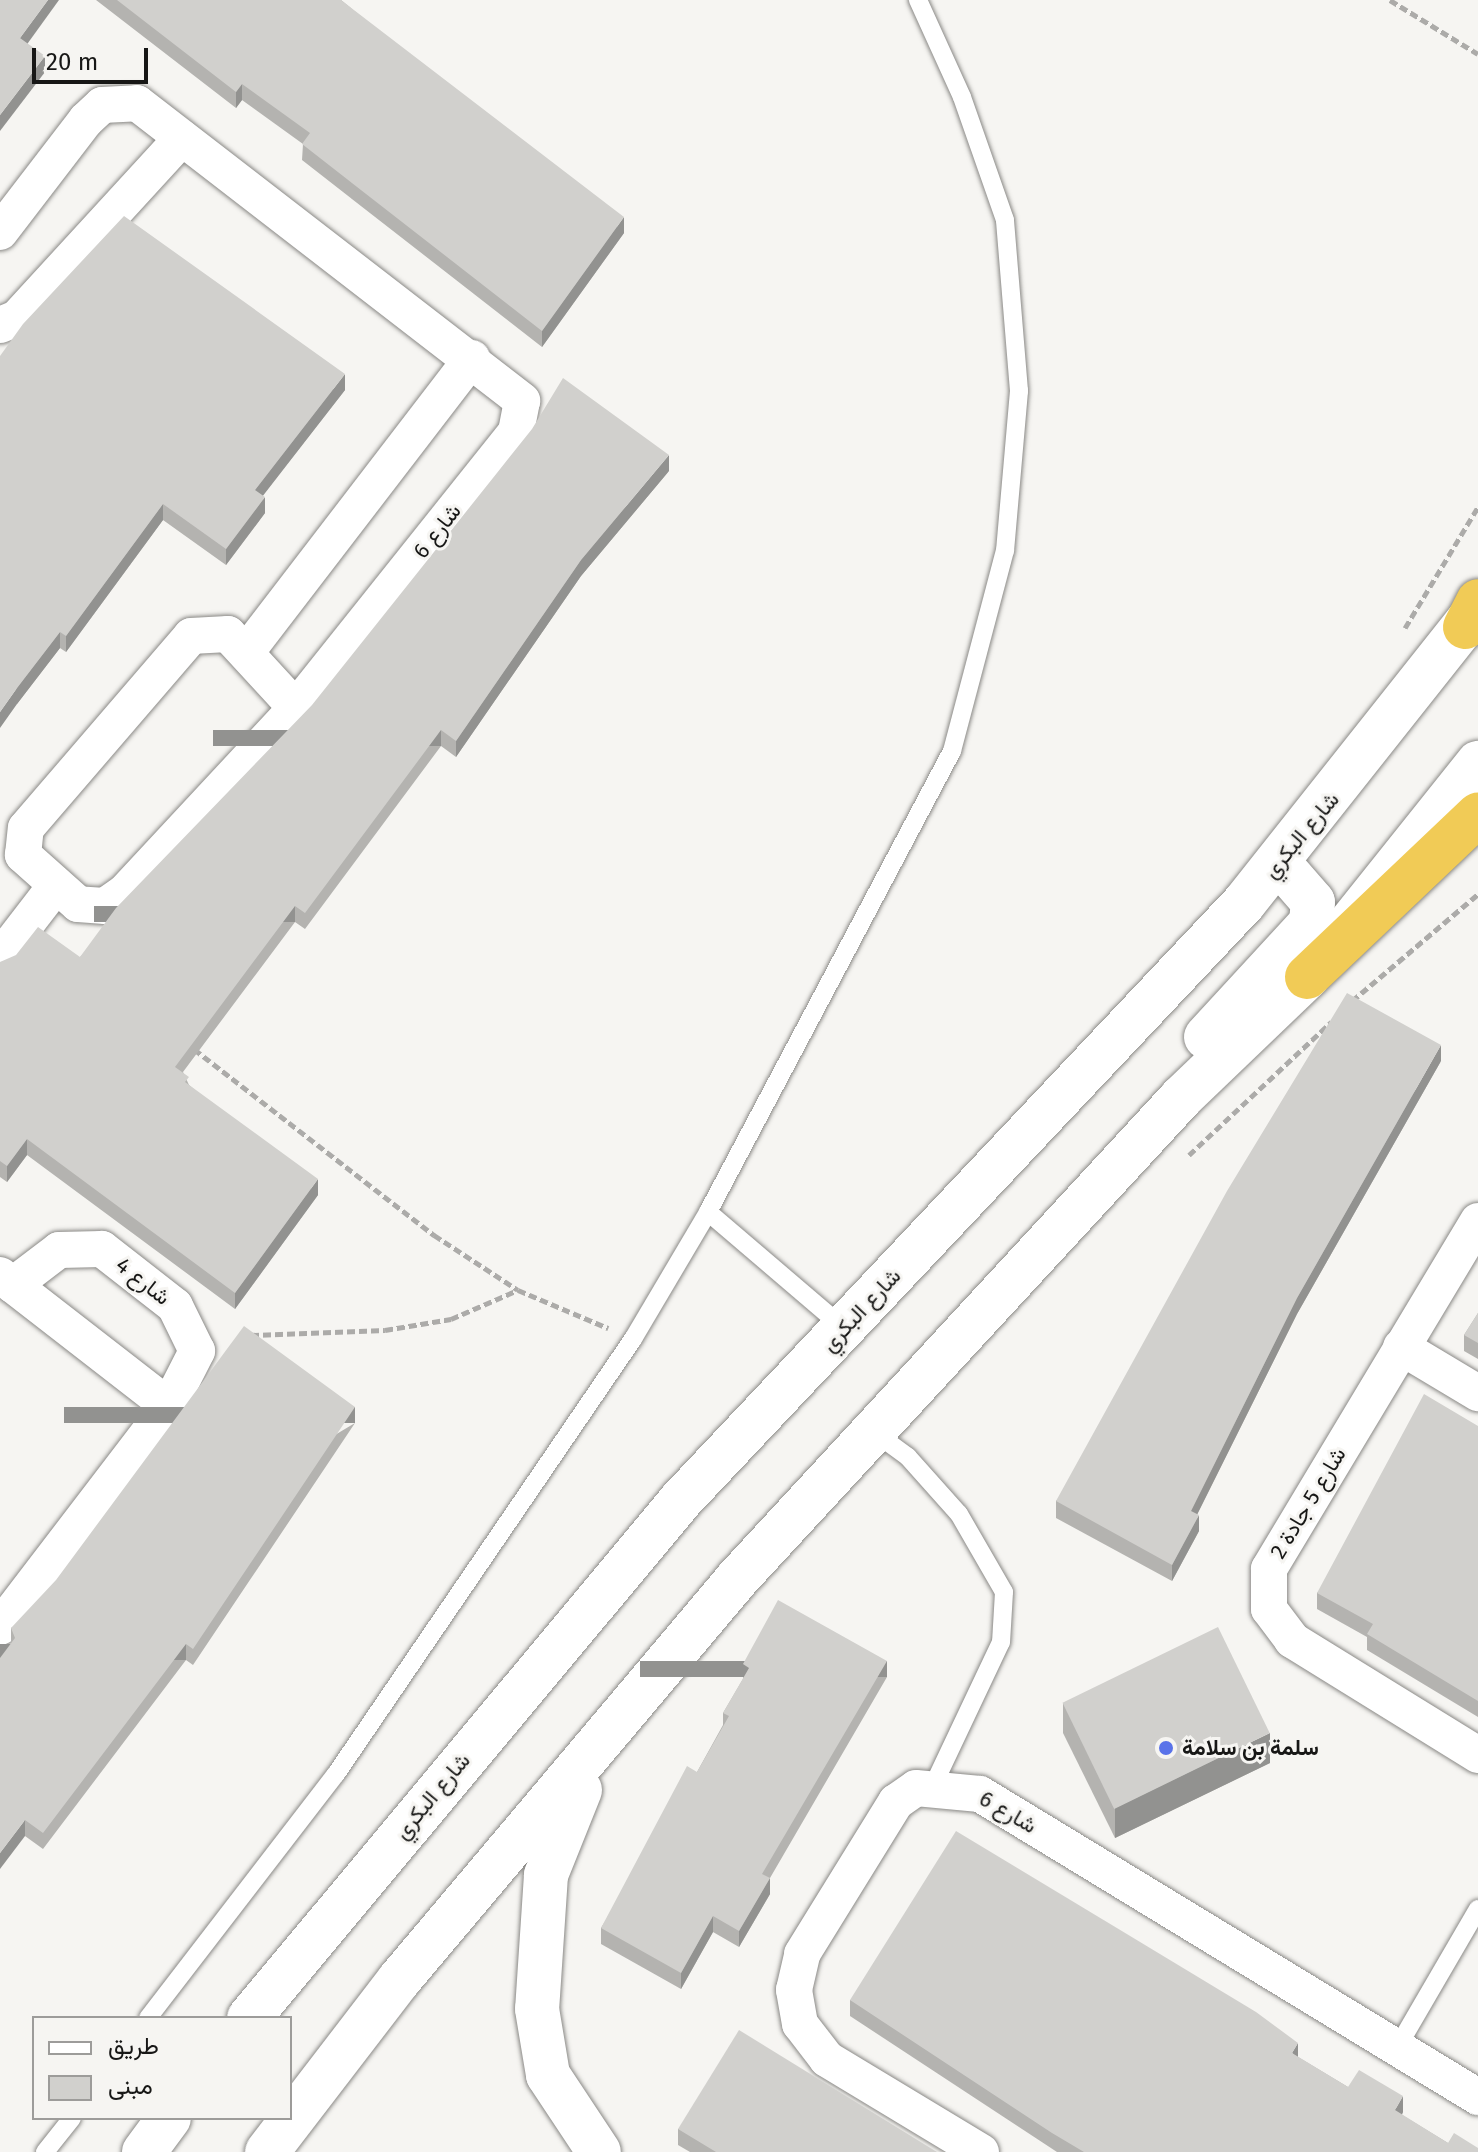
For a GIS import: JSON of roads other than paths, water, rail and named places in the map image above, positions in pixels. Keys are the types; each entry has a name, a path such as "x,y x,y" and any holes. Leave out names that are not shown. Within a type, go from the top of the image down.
{"highway":[{"path":"1307,977 1478,815"}],"main road":[{"name":"شارع البكري","path":"251,2016 681,1500 1279,863 1474,612"},
{"path":"292,2119 399,1980 872,1430 1181,1098 1307,977 1478,763"},
{"path":"1181,1098 1204,1039 1311,923 1313,902 1279,863"},
{"path":"599,2152 548,2075 537,2009 537,1938 546,1875 570,1808 608,1737"},
{"path":"144,2152 168,2120"},
{"path":"267,2152 292,2120"}],"street":[{"name":"شارع 6","path":"0,232 102,105 137,103 472,358 522,401 516,432 296,708 125,892 105,906 86,907 54,888 23,855 26,828 191,636 219,631 248,650 296,708"},
{"path":"0,325 17,318 182,138"},
{"path":"248,650 472,358"},
{"path":"0,958 54,888"},
{"name":"شارع 5 جادة 2","path":"1478,1221 1269,1569 1269,1609 1292,1640 1478,1755"},
{"name":"شارع 4","path":"102,1249 175,1306 197,1351 169,1406 6,1280 59,1250 102,1249"},
{"path":"1401,1347 1478,1393"},
{"path":"0,1627 169,1406"},
{"name":"شارع 6","path":"933,1786 980,1794 1478,2097"},
{"path":"933,1786 896,1802 802,1954 794,1990 800,2024 827,2059 981,2152"}],"lane":[{"path":"150,2016 336,1774 633,1339 708,1212 952,751 1005,551 1019,391 1005,220 962,97 918,0"},
{"path":"708,1212 844,1328"},
{"path":"872,1430 908,1457 959,1514 1004,1592 1001,1642 933,1786"},
{"path":"1397,2048 1478,1909"},
{"path":"45,2152 70,2120"}],"place":[{"name":"سلمة بن سلامة","path":"1166,1748"}]}
